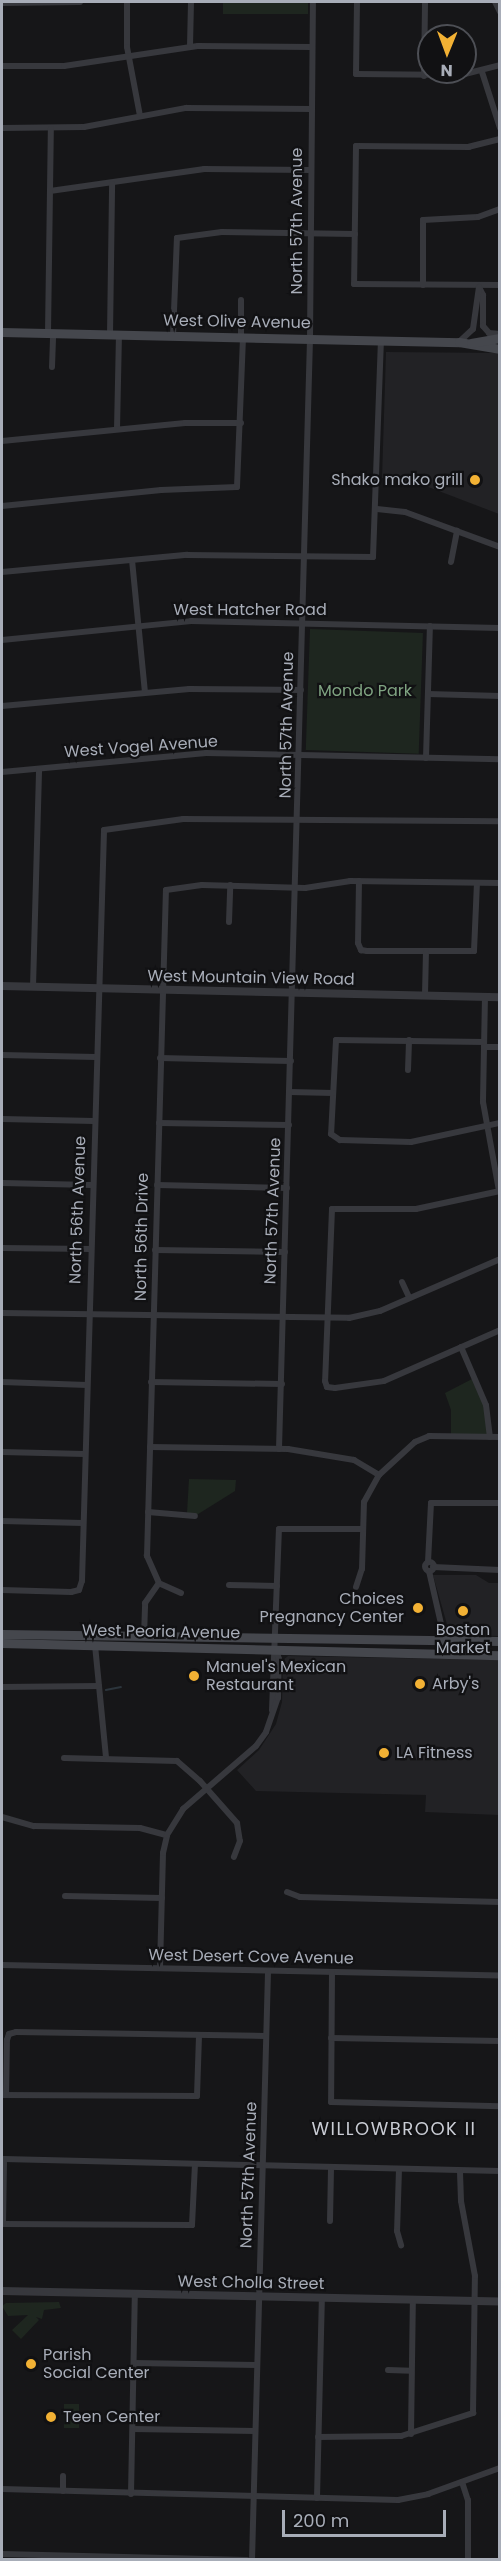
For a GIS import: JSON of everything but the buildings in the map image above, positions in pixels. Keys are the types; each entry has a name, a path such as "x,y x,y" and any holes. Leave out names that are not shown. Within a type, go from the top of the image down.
{"main road":[{"name":"West Olive Avenue","path":"2,332 459,342 500,349"},
{"name":"West Olive Avenue","path":"471,343 500,336"},
{"name":"West Peoria Avenue","path":"2,1634 500,1641"},
{"name":"West Peoria Avenue","path":"2,1643 500,1655"}],"street":[{"path":"2,3 80,2"},
{"path":"127,2 129,56 140,116"},
{"path":"190,46 191,2"},
{"name":"North 57th Avenue","path":"279,1449 305,556 310,339 313,2"},
{"path":"357,2 356,74 417,76"},
{"path":"425,2 425,24"},
{"path":"495,2 500,12"},
{"path":"2,66 64,66 190,46 312,47"},
{"path":"477,72 500,65"},
{"path":"482,72 500,128"},
{"path":"2,128 51,129 194,108 312,109"},
{"path":"51,129 50,333 52,367"},
{"path":"500,139 470,147 356,146 354,284 479,287 500,285"},
{"path":"50,191 204,169 311,170"},
{"path":"111,184 117,429"},
{"path":"423,285 423,220 478,217 500,209"},
{"path":"172,336 177,238 201,232 355,234"},
{"path":"479,287 483,295 483,326 489,333 500,336"},
{"path":"459,342 474,327 479,287"},
{"path":"2,506 160,490 237,487 241,423 242,300"},
{"path":"2,572 207,554 373,557 377,509 381,340"},
{"path":"2,441 117,429 241,423"},
{"path":"377,509 405,512 500,547"},
{"path":"451,562 457,531"},
{"path":"132,560 145,692"},
{"name":"West Hatcher Road","path":"2,640 191,621 500,628"},
{"path":"426,758 430,626"},
{"path":"2,706 204,688 301,690"},
{"path":"428,694 500,696"},
{"name":"West Vogel Avenue","path":"2,772 206,753 500,759"},
{"path":"33,987 39,769"},
{"name":"North 56th Avenue","path":"2,1590 79,1590 104,830 183,819 298,821"},
{"path":"298,821 500,821"},
{"path":"359,881 361,950 426,952 474,951 477,883"},
{"path":"229,922 230,885 296,888 359,881 500,883"},
{"name":"North 56th Drive","path":"159,1583 147,1561 166,890 230,885"},
{"path":"425,995 426,952"},
{"name":"West Mountain View Road","path":"2,986 500,997"},
{"path":"485,996 486,1125 499,1191 416,1209 332,1209 327,1320 327,1387 353,1387 384,1381 500,1330"},
{"path":"500,1047 409,1040 336,1040 333,1138 411,1142 500,1123"},
{"path":"408,1070 409,1040"},
{"path":"2,1055 96,1058"},
{"path":"160,1058 291,1061"},
{"path":"290,1092 333,1093"},
{"path":"2,1119 94,1121"},
{"path":"159,1123 289,1125"},
{"path":"2,1183 92,1185"},
{"path":"157,1185 287,1188"},
{"path":"2,1248 91,1250"},
{"path":"155,1250 285,1252"},
{"path":"2,1313 327,1320 367,1315 500,1258"},
{"path":"402,1282 409,1298"},
{"path":"461,1347 486,1405 490,1437"},
{"path":"2,1382 87,1385"},
{"path":"151,1382 282,1384"},
{"path":"356,1587 362,1569 364,1502 379,1475 422,1439 500,1437"},
{"path":"150,1447 279,1449 354,1460 379,1475"},
{"path":"2,1452 85,1454"},
{"path":"441,1654 440,1616 430,1566 431,1503 500,1503"},
{"path":"148,1512 195,1516"},
{"path":"2,1521 83,1523"},
{"path":"160,1968 167,1835 183,1809 256,1746 273,1716 272,1659 276,1650 279,1529 363,1529"},
{"path":"430,1566 500,1570"},
{"path":"144,1636 145,1603 159,1583 181,1593"},
{"path":"229,1585 277,1586"},
{"path":"95,1645 106,1757"},
{"path":"2,1688 99,1686"},
{"path":"64,1758 106,1757 177,1761 207,1789 237,1823 240,1841 234,1857"},
{"path":"2,1817 34,1826 140,1828 167,1835"},
{"path":"287,1892 300,1897 500,1902"},
{"path":"65,1896 162,1898"},
{"name":"West Desert Cove Avenue","path":"2,1965 500,1976"},
{"name":"North 57th Avenue","path":"252,2559 267,1971"},
{"path":"332,1972 331,2102 500,2106"},
{"path":"199,2035 197,2096 4,2095 9,2034 199,2035 266,2036"},
{"path":"331,2038 500,2041"},
{"path":"195,2164 192,2225 2,2224 4,2159 500,2171"},
{"path":"330,2221 331,2168"},
{"path":"399,2169 397,2231 402,2245"},
{"path":"318,2437 411,2434 473,2413 474,2256 460,2201 460,2170"},
{"name":"West Cholla Street","path":"2,2291 500,2301"},
{"path":"131,2494 135,2294"},
{"path":"317,2498 322,2297"},
{"path":"411,2434 413,2299"},
{"path":"134,2363 257,2365"},
{"path":"388,2370 411,2371"},
{"path":"133,2429 255,2431"},
{"path":"2,2489 398,2500 462,2482 500,2468"},
{"path":"63,2476 63,2491"},
{"path":"462,2482 468,2500 468,2559"},
{"path":"2,2554 247,2559"}],"shaded area":[{"path":"386,352 499,353 499,514 423,485 382,478"},
{"path":"433,1575 476,1575 489,1583 499,1583 499,1636 450,1635"},
{"path":"288,1656 499,1660 499,1815 425,1812 426,1795 256,1791 237,1770 259,1750 276,1724 282,1702 283,1660"}],"green space":[{"path":"223,2 308,2 308,14 223,14"},
{"name":"Mondo Park","path":"310,629 423,633 419,754 306,750"},
{"path":"474,1378 486,1405 490,1437 451,1436 451,1410 445,1393"},
{"path":"189,1479 236,1480 235,1491 195,1516 187,1513"},
{"path":"59,2302 61,2308 44,2310 42,2319 36,2317 39,2320 21,2339 12,2330 28,2315 8,2316 2,2306 6,2303"},
{"path":"64,2404 79,2404 79,2428 64,2428"}],"waterway":[{"path":"106,1690 121,1687"}],"place":[{"name":"Shako mako grill","path":"475,480"},
{"name":"Choices Pregnancy Center","path":"418,1608"},
{"name":"Boston Market","path":"463,1611"},
{"name":"Manuel's Mexican Restaurant","path":"194,1676"},
{"name":"Arby's","path":"420,1684"},
{"name":"LA Fitness","path":"384,1753"},
{"name":"Parish Social Center","path":"31,2364"},
{"name":"Teen Center","path":"51,2417"}],"district":[{"name":"WILLOWBROOK II","path":"394,2129"}]}
